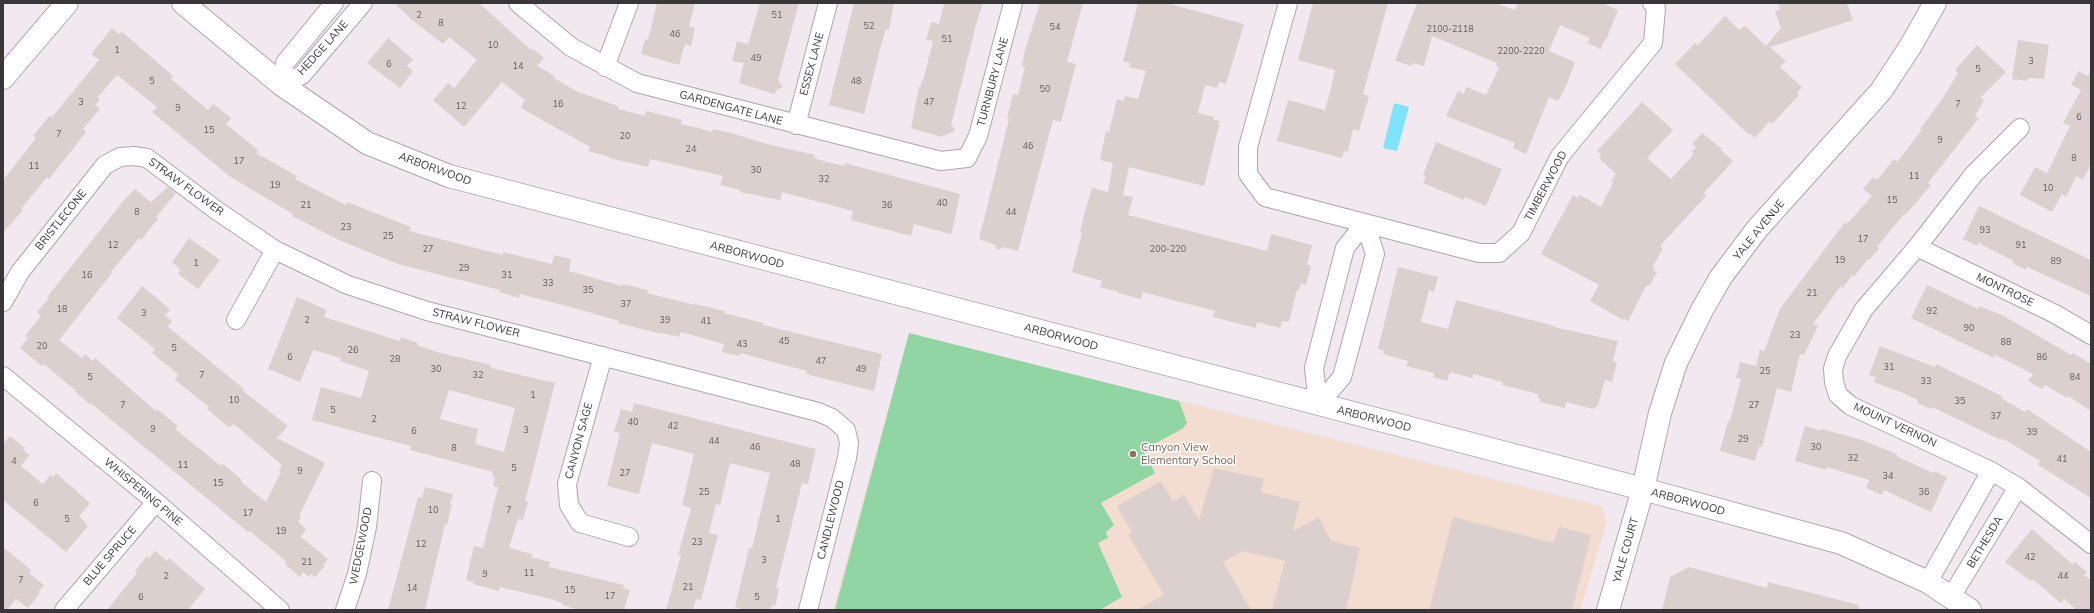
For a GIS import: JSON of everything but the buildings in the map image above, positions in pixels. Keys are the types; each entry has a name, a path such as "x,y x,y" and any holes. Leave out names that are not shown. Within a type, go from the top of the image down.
{"street":[{"path":"3,78 67,3"},
{"name":"ARBORWOOD","path":"183,3 282,85 367,143 449,176 1643,489 1841,543 1928,582 1970,610"},
{"name":"HEDGE LANE","path":"282,85 285,63 334,3"},
{"name":"HEDGE LANE","path":"282,85 302,75 363,3"},
{"name":"GARDENGATE LANE","path":"518,3 571,47 605,67 637,83 941,162 967,158"},
{"path":"605,67 629,3"},
{"name":"ESSEX LANE","path":"796,125 828,3"},
{"name":"TURNBURY LANE","path":"967,158 978,136 1014,3"},
{"name":"TIMBERWOOD","path":"1288,3 1248,147 1248,174 1265,197 1479,254 1499,254 1521,234 1560,156 1654,43 1656,8 1652,3"},
{"name":"YALE AVENUE","path":"1643,489 1660,413 1676,363 1702,310 1721,277 1757,229 1881,91 1910,47 1935,3"},
{"name":"MOUNT VERNON","path":"2020,128 1974,174 1917,247 1864,308 1837,356 1833,368 1834,382 1838,395 1851,406 1991,471 2018,487 2091,544"},
{"name":"STRAW FLOWER","path":"134,156 147,158 216,210 275,250 348,285 426,311 818,412 832,418 846,430"},
{"name":"BRISTLECONE","path":"3,302 20,272 106,165 120,158 134,156"},
{"path":"1318,405 1342,377 1375,254 1364,223"},
{"path":"1318,405 1314,368 1345,248 1364,223"},
{"name":"MONTROSE","path":"1917,247 2055,314 2091,336"},
{"path":"236,320 275,250"},
{"name":"CANYON SAGE","path":"603,356 567,484 569,504 580,523 629,537"},
{"name":"WHISPERING PINE","path":"3,376 156,502 280,610"},
{"name":"CANDLEWOOD","path":"808,610 847,458 849,443 846,430"},
{"path":"1928,582 1991,471"},
{"name":"WEDGEWOOD","path":"345,610 359,568 367,527 372,481"},
{"name":"BETHESDA","path":"1951,597 2018,487"},
{"name":"YALE COURT","path":"1608,610 1643,489"},
{"name":"BLUE SPRUCE","path":"64,610 156,502"}],"shaded area":[{"name":"Canyon View Elementary School","path":"909,333 1601,506 1607,521 1580,610 833,610"}],"green space":[{"path":"909,333 1179,401 1187,423 1182,429 1143,450 1155,473 1101,503 1114,525 1106,532 1108,538 1098,543 1122,597 1100,610 835,610"}],"water":[{"path":"1394,103 1409,107 1397,151 1383,148"}],"place":[{"name":"Canyon View Elementary School","path":"1133,454"}]}
